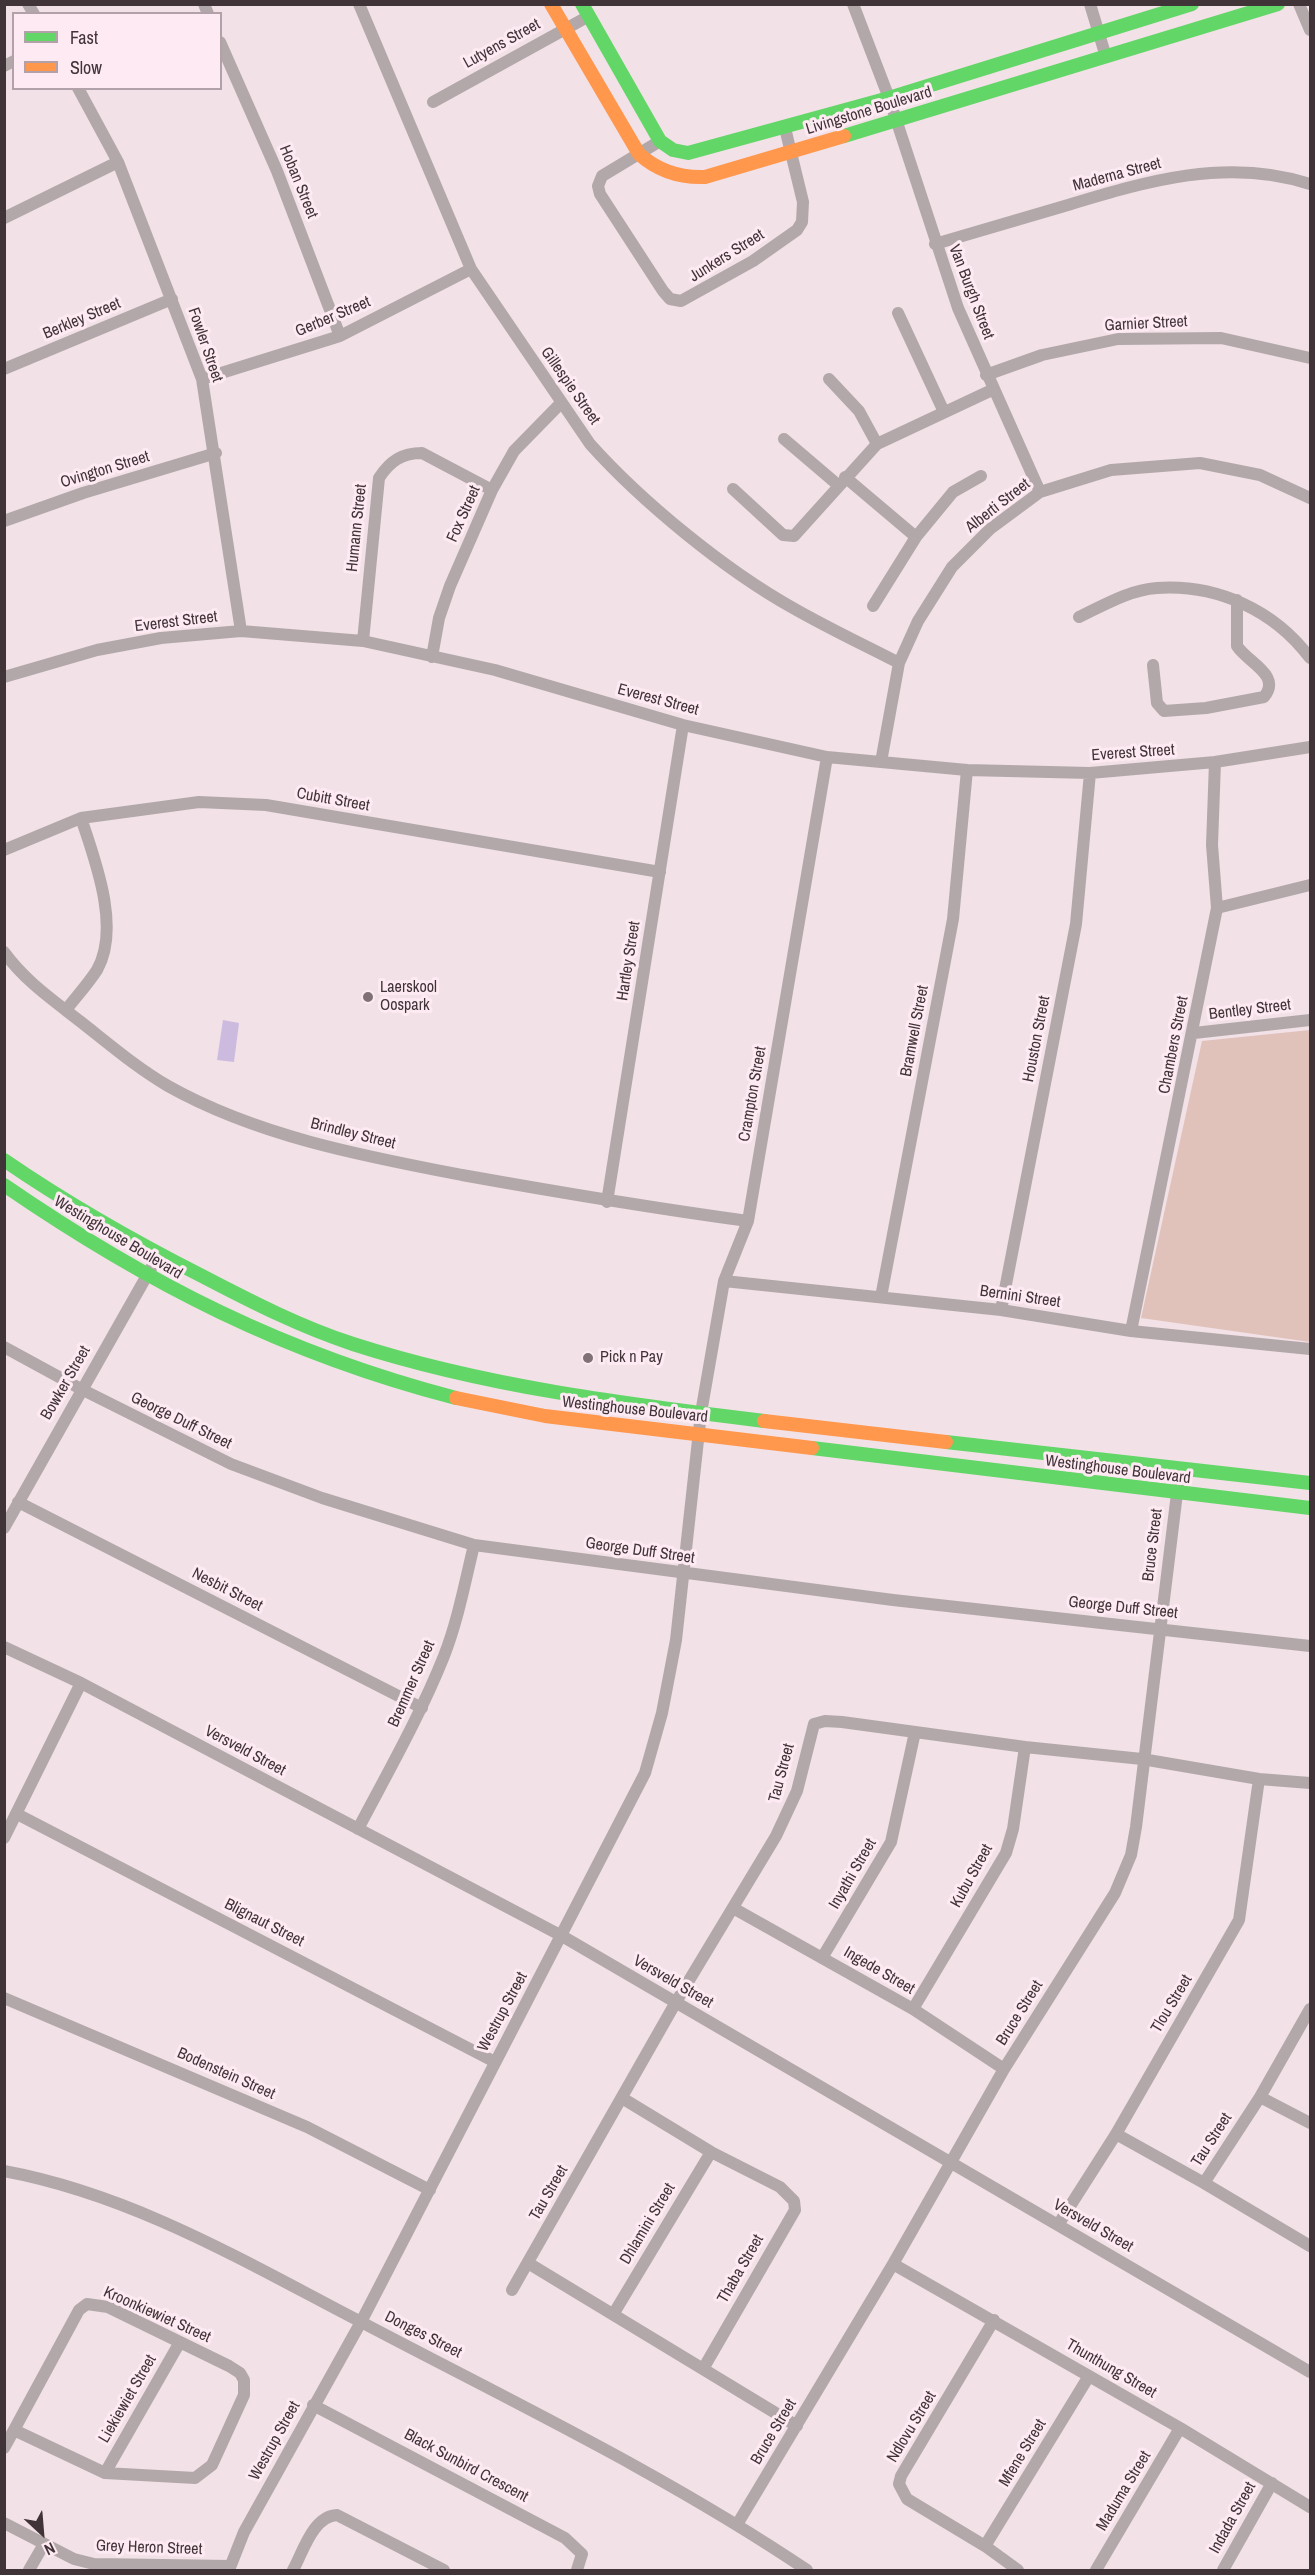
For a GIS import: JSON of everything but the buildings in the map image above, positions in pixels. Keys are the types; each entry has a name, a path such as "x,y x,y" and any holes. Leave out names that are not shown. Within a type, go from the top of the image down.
{"street":[{"name":"Gillespie Street","path":"359,4 471,269 560,404 612,467 716,557 791,607 899,663"},
{"name":"Livingstone Boulevard","path":"552,4 597,88 639,154 653,166 686,178 705,177 792,152 1278,4"},
{"name":"Van Burgh Street","path":"852,4 897,120 935,244 992,390 1040,492"},
{"path":"1090,4 1106,57"},
{"name":"Livingstone Boulevard","path":"660,141 673,150 688,153 889,98 1192,4"},
{"path":"1299,4 1311,30"},
{"name":"Lutyens Street","path":"433,102 565,28 585,10"},
{"path":"585,10 660,141"},
{"name":"Hoban Street","path":"222,47 277,171 340,336"},
{"name":"Fowler Street","path":"79,90 118,162 202,379 216,453 242,631"},
{"name":"Junkers Street","path":"660,141 602,176 598,186 600,194 663,291 670,299 681,301 753,261 797,230 804,213 785,128"},
{"path":"4,218 118,162"},
{"name":"Maderna Street","path":"935,244 1141,183 1202,172 1251,172 1311,184"},
{"name":"Gerber Street","path":"202,379 340,336 471,269"},
{"name":"Berkley Street","path":"4,369 172,299"},
{"path":"898,313 944,412"},
{"name":"Garnier Street","path":"986,375 1042,356 1118,339 1221,338 1311,357"},
{"path":"829,379 859,411 876,444"},
{"path":"733,489 783,535 790,537 796,534 876,444 992,390"},
{"name":"Fox Street","path":"432,657 450,585 492,490 514,451 560,404"},
{"path":"784,439 916,537"},
{"name":"Ovington Street","path":"4,521 83,493 216,453"},
{"name":"Humann Street","path":"363,641 379,478 386,466 404,455 422,453 492,490"},
{"name":"Alberti Street","path":"880,762 899,663 918,621 952,567 990,529 1040,492 1111,470 1200,463 1260,475 1311,498"},
{"path":"873,606 916,537 953,492 981,476"},
{"path":"1079,617 1120,597 1156,588 1197,589 1237,600 1273,619 1294,637 1311,658"},
{"path":"1153,665 1157,703 1164,711 1206,708 1264,697 1270,687 1269,678 1237,646 1237,600"},
{"name":"Everest Street","path":"4,677 96,650 161,639 242,631 363,641 495,670 683,725 827,758 967,770 1090,773 1215,762 1311,747"},
{"name":"Hartley Street","path":"607,1202 683,725"},
{"name":"Crampton Street","path":"699,1433 724,1281 748,1221 827,758"},
{"name":"Chambers Street","path":"1131,1331 1194,1033 1217,908 1212,845 1215,762"},
{"name":"Bramwell Street","path":"881,1297 953,919 967,770"},
{"name":"Houston Street","path":"1001,1310 1076,924 1090,773"},
{"name":"Cubitt Street","path":"4,850 81,818 200,802 266,805 660,872"},
{"path":"66,1010 97,969 106,937 99,872 81,818"},
{"path":"1217,908 1311,885"},
{"name":"Brindley Street","path":"4,951 30,984 126,1058 168,1086 233,1116 310,1141 388,1161 607,1202 748,1221"},
{"name":"Bentley Street","path":"1194,1033 1311,1020"},
{"name":"Westinghouse Boulevard","path":"4,1160 55,1194 158,1256 280,1314 374,1351 530,1389 701,1413 1311,1483"},
{"name":"Westinghouse Boulevard","path":"4,1185 55,1222 147,1278 280,1341 428,1392 545,1416 699,1433 1176,1494 1311,1508"},
{"name":"Bowker Street","path":"4,1528 158,1256"},
{"name":"Bernini Street","path":"724,1281 1001,1310 1131,1331 1311,1349"},
{"name":"George Duff Street","path":"4,1347 81,1389 231,1464 322,1498 474,1545 892,1600 1311,1646"},
{"name":"Westrup Street","path":"229,2568 244,2532 361,2322 645,1773 651,1756 676,1640 699,1433"},
{"name":"Bruce Street","path":"738,2523 893,2264 1004,2069 1123,1876 1136,1827 1142,1759 1180,1469"},
{"name":"Nesbit Street","path":"18,1502 422,1708"},
{"name":"Bremmer Street","path":"358,1829 422,1708 458,1616 474,1545"},
{"name":"Versveld Street","path":"4,1647 81,1683 562,1936 1311,2372"},
{"path":"4,1838 81,1683"},
{"name":"Tau Street","path":"512,2290 676,2002 790,1809 814,1724 834,1722 1025,1747 1142,1759 1259,1779 1311,1783"},
{"name":"Inyathi Street","path":"822,1958 891,1842 915,1732"},
{"name":"Kubu Street","path":"913,2009 1006,1853 1013,1829 1025,1747"},
{"name":"Tlou Street","path":"1058,2225 1116,2134 1239,1920 1259,1779"},
{"name":"Blignaut Street","path":"17,1814 495,2062"},
{"name":"Ingede Street","path":"733,1908 913,2009 1004,2069"},
{"name":"Bodenstein Street","path":"4,1998 307,2127 430,2190"},
{"name":"Tau Street","path":"1311,2009 1260,2097 1204,2183 1311,2246"},
{"path":"1260,2097 1311,2123"},
{"path":"622,2098 711,2152"},
{"path":"1116,2134 1204,2183"},
{"name":"Thaba Street","path":"703,2369 795,2210 794,2200 780,2187 711,2152"},
{"name":"Dhlamini Street","path":"614,2313 711,2152"},
{"name":"Donges Street","path":"4,2171 82,2190 179,2229 278,2276 361,2322 584,2436 738,2523 807,2571"},
{"path":"528,2263 614,2313 797,2426"},
{"name":"Thunthung Street","path":"893,2264 994,2320 1311,2506"},
{"name":"Kroonkiewiet Street","path":"14,2430 84,2304 108,2307 240,2373 244,2380 244,2395 212,2465 204,2474 185,2479 105,2473"},
{"name":"Ndlovu Street","path":"994,2320 899,2484 907,2499 985,2546 1018,2571"},
{"name":"Liekiewiet Street","path":"105,2473 180,2342"},
{"name":"Mfene Street","path":"985,2546 1089,2376"},
{"name":"Black Sunbird Crescent","path":"314,2405 564,2538 582,2554 577,2571"},
{"name":"Maduma Street","path":"1096,2571 1180,2428"},
{"path":"4,2448 14,2430 105,2473"},
{"name":"Indada Street","path":"1222,2571 1272,2483"},
{"path":"293,2571 317,2524 324,2518 337,2516 444,2571"},
{"name":"Grey Heron Street","path":"4,2523 74,2559 94,2564 229,2568"},
{"path":"29,2571 44,2544"}],"shaded area":[{"path":"223,1020 239,1023 234,1062 217,1060"},
{"path":"1310,1030 1310,1342 1141,1318 1202,1041"}],"traffic: fast":[{"path":"582,4 660,141 673,150 688,153 889,98 1192,4"},
{"path":"844,136 1278,4"},
{"path":"4,1160 77,1207 178,1264 277,1314 353,1344 403,1359 505,1383 608,1401 764,1421"},
{"path":"4,1185 111,1254 220,1312 334,1360 456,1398"},
{"path":"946,1442 1310,1483"},
{"path":"812,1448 1310,1508"}],"traffic: slow":[{"path":"551,4 639,154 661,169 678,175 705,177 844,136"},
{"path":"456,1398 545,1416 812,1448"},
{"path":"764,1421 946,1442"}],"place":[{"name":"Laerskool Oospark","path":"368,997"},
{"name":"Pick n Pay","path":"588,1358"}]}
